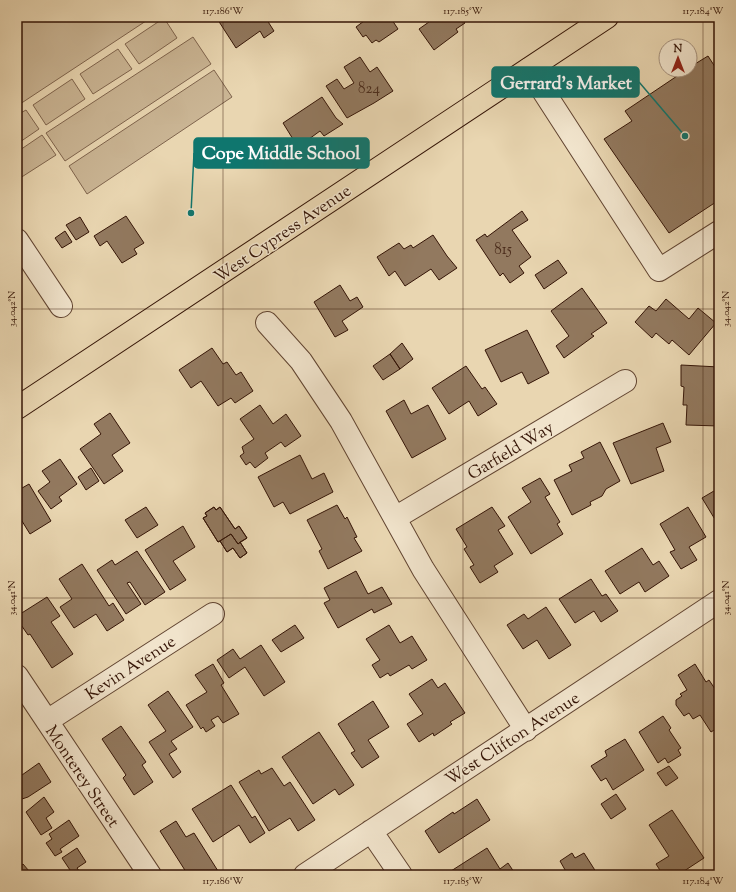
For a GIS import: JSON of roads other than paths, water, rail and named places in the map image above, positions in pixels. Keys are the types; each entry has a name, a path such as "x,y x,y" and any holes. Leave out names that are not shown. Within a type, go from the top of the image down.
{"main road":[{"name":"West Cypress Avenue","path":"17,408 607,17"}],"street":[{"path":"529,69 659,270 719,232"},
{"path":"17,240 61,306"},
{"path":"266,323 301,361 341,422 423,569 526,730"},
{"name":"Garfield Way","path":"395,518 625,381"},
{"name":"West Clifton Avenue","path":"306,875 719,601"},
{"name":"Kevin Avenue","path":"47,721 214,614"},
{"name":"Monterey Street","path":"17,676 150,875"},
{"path":"371,831 401,875"}],"place":[{"name":"Gerrard's Market","path":"685,136"},
{"name":"Cope Middle School","path":"191,213"}]}
